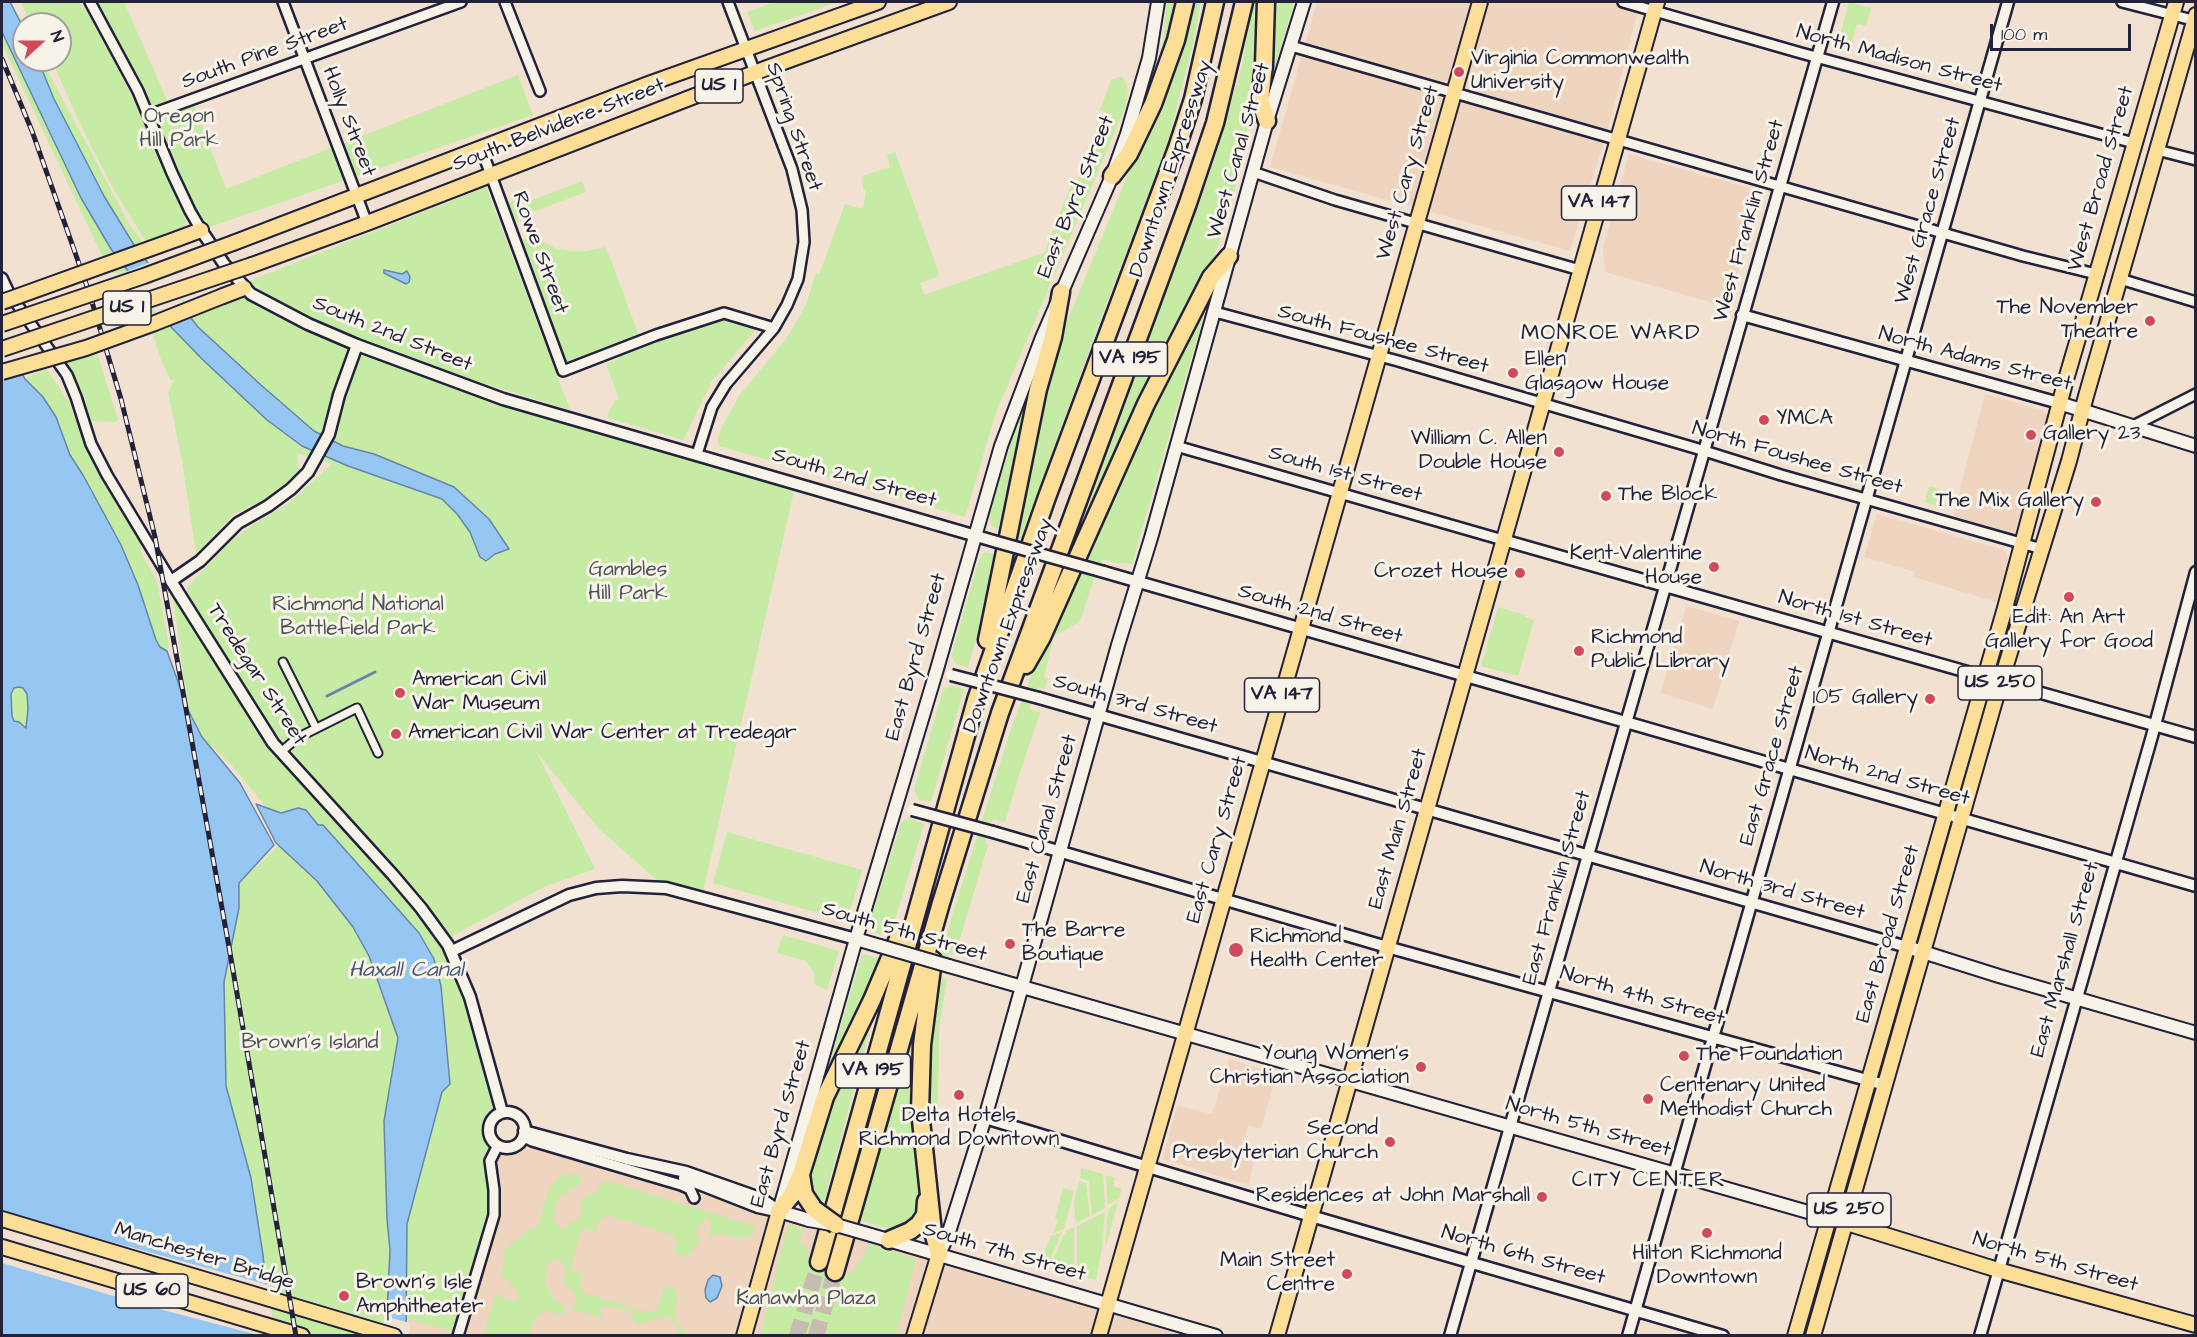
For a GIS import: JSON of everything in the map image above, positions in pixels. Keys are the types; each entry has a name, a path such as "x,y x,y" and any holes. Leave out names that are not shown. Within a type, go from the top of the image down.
{"highway":[{"path":"1112,177 1129,153 1153,104 1176,40 1185,2"},
{"name":"Downtown Expressway","path":"819,1262 976,700 1047,497 1177,148 1192,99 1215,2"},
{"name":"Downtown Expressway","path":"835,1272 941,903 1000,713 1188,203 1215,123 1244,2"},
{"path":"1266,2 1264,65 1260,101 1266,121"},
{"path":"1000,713 1042,637 1146,404 1180,335 1211,277 1229,256"},
{"path":"976,700 1038,389 1053,337 1061,292"},
{"path":"779,1212 792,1195 801,1174 825,1097 902,932 913,897 926,880"},
{"path":"939,1254 933,1232 920,1112 922,1044 941,903"},
{"path":"801,1174 804,1194 811,1214 836,1225"},
{"path":"889,1240 910,1231 923,1219 926,1211 927,1184"}],"main road":[{"name":"South Belvidere Street","path":"2,324 134,280 746,48 878,2"},
{"name":"South Belvidere Street","path":"2,349 252,265 755,72 949,2"},
{"name":"East Byrd Street","path":"744,1335 856,939 1009,421 1061,292 1112,177 1144,81 1155,31 1158,2"},
{"name":"West Canal Street","path":"1215,312 1266,121 1304,2"},
{"name":"West Cary Street","path":"1379,356 1480,2"},
{"name":"VA 147","path":"1542,404 1655,6"},
{"name":"West Broad Street","path":"2022,543 2096,274 2174,8"},
{"name":"US 250","path":"2042,549 2057,504 2195,19"},
{"path":"2,302 201,230"},
{"path":"2,372 86,348 244,288"},
{"name":"East Canal Street","path":"914,1335 985,1118 1215,312"},
{"name":"East Cary Street","path":"1099,1335 1379,356"},
{"name":"North Adams Street","path":"2060,403 2196,446"},
{"name":"East Main Street","path":"1277,1335 1542,404"},
{"name":"East Broad Street","path":"1795,1335 2022,543"},
{"name":"East Broad Street","path":"1813,1335 2000,682 2042,549"},
{"name":"South 5th Street","path":"856,939 1349,1081"},
{"name":"North 3rd Street","path":"1907,947 2196,1033"},
{"name":"North 5th Street","path":"1349,1081 1845,1222 1998,1270 2196,1324"},
{"path":"779,1212 811,1214"},
{"name":"Manchester Bridge","path":"2,1220 394,1335"},
{"name":"South 7th Street","path":"836,1225 1216,1335"},
{"name":"US 60","path":"2,1248 302,1335"}],"street":[{"path":"90,2 149,116 189,211 201,230"},
{"name":"Holly Street","path":"283,2 367,222"},
{"name":"South Pine Street","path":"149,116 462,2"},
{"path":"505,2 540,92"},
{"name":"Spring Street","path":"698,454 712,407 726,384 774,328 787,305 798,279 804,227 796,182 728,2"},
{"name":"North Madison Street","path":"1623,2 1655,6 1817,57 2134,143"},
{"name":"West Franklin Street","path":"1704,451 1833,2"},
{"name":"West Grace Street","path":"1868,500 2008,2"},
{"path":"2122,2 2174,8 2195,19"},
{"path":"1291,46 1943,233 2096,274"},
{"name":"Rowe Street","path":"481,148 563,371 656,335 724,313 774,328"},
{"path":"2157,150 2196,160"},
{"path":"1253,172 1335,200 1580,270"},
{"name":"South 2nd Street","path":"201,230 244,288 264,302 357,345 492,396 1464,677"},
{"name":"Tredegar Street","path":"2,278 9,293 67,375 91,444 107,475 273,743 393,875 421,908 452,951 470,997 502,1112"},
{"path":"2120,279 2196,302"},
{"name":"South Foushee Street","path":"1215,312 1379,356 1542,404"},
{"name":"North Adams Street","path":"1742,315 2060,403"},
{"path":"171,581 200,561 237,523 268,506 302,480 316,461 329,434 339,395 357,345"},
{"path":"2133,426 2196,394"},
{"name":"North Foushee Street","path":"1542,404 1781,476 2042,549"},
{"name":"South 1st Street","path":"1176,446 1503,540"},
{"name":"East Franklin Street","path":"1450,1335 1704,451"},
{"name":"East Grace Street","path":"1628,1335 1868,500"},
{"name":"North 1st Street","path":"1503,540 2196,737"},
{"name":"East Marshall Street","path":"1980,1335 2196,572"},
{"path":"283,662 316,728"},
{"name":"South 3rd Street","path":"937,669 951,675 1099,715 1426,810"},
{"name":"North 2nd Street","path":"1464,677 2196,886"},
{"path":"281,752 297,738 357,708 378,753"},
{"name":"North 4th Street","path":"895,805 1061,851 1387,947 1885,1085"},
{"name":"North 3rd Street","path":"1426,810 1907,947"},
{"name":"South 5th Street","path":"452,951 569,895 596,888 622,886 666,888 856,939"},
{"path":"502,1112 508,1112 518,1116 524,1126 524,1134 515,1145 504,1147 498,1145 490,1137 489,1128 492,1120 502,1112"},
{"name":"North 6th Street","path":"985,1118 1311,1216 1723,1335"},
{"path":"524,1134 686,1173 760,1198 779,1212"},
{"path":"524,1134 532,1141 681,1185 690,1189 694,1198"},
{"path":"458,1335 494,1215 494,1190 490,1161 498,1145"}],"shaded area":[{"name":"Virginia Commonwealth University","path":"1317,2 1640,2 1608,128 1570,251 1270,167"},
{"path":"1629,154 1763,192 1727,307 1605,272 1603,247"},
{"path":"1985,394 2044,411 2051,420 2021,527 2014,537 1953,516"},
{"path":"1877,514 2004,550 2009,561 1996,602 1914,577 1915,572 1864,557"},
{"path":"1686,606 1739,621 1713,709 1661,693"},
{"path":"1229,1059 1277,1074 1261,1129 1248,1125 1242,1147 1256,1152 1249,1185 1163,1159 1177,1106 1212,1114"},
{"path":"250,1069 1211,1335 296,1335"}],"green space":[{"path":"2,2 11,2 17,12 12,12 12,65 2,44"},
{"path":"21,2 79,2 95,22 136,105 184,212 186,222 184,227 147,243 114,190 57,72 72,72 72,12 26,12"},
{"name":"Oregon Hill Park","path":"90,2 124,2 170,107 192,100 226,189 518,75 533,115 201,230"},
{"path":"776,2 838,2 755,31 747,12"},
{"path":"1167,2 1180,2 1174,26 1155,76 1162,45"},
{"path":"1190,2 1201,2 1168,142 1002,591 1053,355 1161,95"},
{"path":"1253,2 1260,2 1259,41 1252,109 1231,207 1204,280 1086,523 1082,523 1214,161 1243,62"},
{"path":"1269,2 1294,2 1266,99"},
{"path":"1849,2 1871,8 1866,26 1857,24 1849,53 1836,49"},
{"path":"15,72 48,72 128,222 152,256 125,274 112,273"},
{"path":"1122,76 1128,93 1125,108 995,415 965,517 719,446 718,439 721,429 739,396 786,339 806,305 816,273 819,275 845,204 863,209 866,191 863,189 862,176 890,167 887,155 895,152 939,273 937,277 920,283 924,295 1046,252 1071,185 1075,187 1089,151 1095,152 1109,118 1113,119 1112,113 1108,114 1100,110 1111,80"},
{"path":"582,181 586,192 517,218 519,223 513,220 508,206 510,202 519,199 522,204"},
{"path":"486,187 570,410 405,359 361,343 287,310 249,281"},
{"path":"530,235 555,248 570,251 587,251 606,247 639,336 566,364 523,245 524,239"},
{"path":"170,285 192,309 244,288 255,297 482,392 697,454 794,491 702,896 666,888 598,828 536,751 595,869 546,886 450,937 409,884 268,725 187,595 187,587 235,537 288,504 332,464 297,453 299,471 292,479 271,496 234,514 196,554 182,461 168,392 175,379 171,381 159,355 148,315"},
{"path":"1211,290 1132,564 1114,563 1103,559 1078,623 1054,636 1044,677 1048,679 1044,689 1038,687 1029,709 1040,713 1005,822 993,819 985,843 988,845 955,955 949,953 942,977 947,979 939,1028 938,1116 929,1120 926,1070 933,997 945,938 1011,729 1034,667 1154,400"},
{"path":"729,320 757,328 712,381 683,440 608,418 608,413 615,401 619,399 606,364 619,359 618,356 701,325"},
{"path":"97,352 118,420 116,422 90,421 83,399 66,362"},
{"path":"46,368 69,403 90,456 141,543 141,552 157,581 169,646 167,651 160,647 156,640 138,585 121,545 70,455 56,417 25,379"},
{"path":"1036,372 1004,530 992,527 989,517 1016,425"},
{"path":"1929,486 1940,489 1935,505 1925,502"},
{"path":"986,552 1000,556 968,667 957,665 951,656 978,563 982,554"},
{"path":"171,581 273,743 428,926 447,954 470,997 499,1114 492,1119 489,1128 490,1137 495,1143 493,1154 495,1205 458,1333 408,1319 407,1224 442,1092 450,1084 441,986 434,959 419,933 324,825 319,825 298,808 281,813 267,808 232,766 202,737 188,710"},
{"path":"1498,607 1534,620 1518,676 1481,666"},
{"path":"951,685 964,689 931,802 919,800 914,790 943,690"},
{"path":"14,688 23,688 27,694 26,728 14,721 12,716 11,694"},
{"path":"909,818 924,824 890,936 879,934 871,931 872,915 901,823"},
{"path":"727,832 862,870 849,915 833,917 713,883"},
{"name":"Brown's Island","path":"278,846 317,881 353,927 369,956 398,1038 384,1121 390,1250 386,1335 271,1335 263,1255 251,1178 226,1086 224,982 239,908 239,883"},
{"path":"783,935 839,951 827,990 814,984 814,973 806,961 777,953"},
{"path":"862,954 883,959 821,1093"},
{"path":"925,985 923,1195 917,1218 898,1229 889,1229 859,1220"},
{"path":"880,992 822,1208 811,1197 808,1180 828,1102"},
{"path":"1081,1168 1103,1174 1105,1208 1092,1215 1089,1181 1080,1178"},
{"path":"569,1174 580,1175 583,1178 579,1184 560,1196 554,1219 560,1229 578,1219 584,1197 597,1193 601,1184 607,1181 755,1226 753,1234 745,1236 744,1239 720,1234 708,1237 711,1223 709,1218 705,1218 695,1232 700,1240 688,1256 674,1253 677,1242 673,1235 607,1215 599,1220 596,1232 582,1228 570,1270 583,1274 580,1285 584,1293 631,1307 630,1311 605,1305 599,1312 603,1318 570,1308 575,1303 576,1296 563,1283 566,1271 562,1262 555,1259 545,1269 546,1286 557,1302 566,1307 563,1315 547,1311 538,1314 529,1335 484,1333 495,1295 515,1301 518,1298 517,1291 502,1276 504,1251 528,1230 538,1226 549,1189 559,1177"},
{"path":"1106,1175 1115,1178 1113,1186 1121,1189 1120,1197 1108,1205"},
{"path":"1079,1181 1086,1183 1090,1216 1076,1223 1074,1205"},
{"path":"1063,1188 1074,1191 1064,1229 1053,1233 1058,1220 1055,1219"},
{"path":"1118,1202 1105,1249 1108,1210"},
{"path":"1105,1212 1096,1280 1079,1275 1081,1267 1077,1265 1077,1226"},
{"name":"Kanawha Plaza","path":"788,1224 803,1229 800,1242 826,1270 848,1275 863,1258 869,1243 916,1259 896,1335 760,1336"},
{"path":"1074,1227 1074,1264 1070,1264 1069,1268 1051,1263 1066,1231"},
{"path":"1062,1232 1049,1262 1040,1260 1051,1236"},
{"path":"664,1286 678,1290 675,1315 680,1327 689,1335 677,1335 677,1326 668,1316 640,1324 628,1317 633,1315 635,1308 651,1313 658,1308"}],"water":[{"path":"2,2 10,2 15,12 12,12 12,53 2,32"},
{"path":"21,72 43,72 54,99 104,196 134,245 198,327 314,431 343,446 374,454 454,487 489,519 509,549 495,554 486,561 480,557 470,532 442,499 348,466 302,446 267,420 172,328 111,249 81,198"},
{"path":"384,270 402,274 407,271 410,277 409,282 406,284 384,273"},
{"path":"2,337 25,379 43,397 56,417 70,455 121,545 138,585 156,640 160,647 167,651 188,710 202,737 240,783 274,845 239,883 239,908 224,982 226,1086 251,1178 263,1255 271,1335 2,1335","holes":["14,688 23,688 27,694 26,728 14,721 12,716 11,694"]},
{"name":"Haxall Canal","path":"256,804 281,813 298,808 306,810 318,825 323,825 419,933 434,959 441,986 450,1084 442,1092 407,1224 406,1335 386,1335 390,1250 384,1121 398,1038 369,956 353,927 317,881 276,843"},
{"path":"713,1275 720,1277 722,1286 717,1298 710,1302 706,1298 705,1290 708,1280"}],"pier":[{"path":"151,262 184,304 157,314 125,272"},
{"path":"2,334 25,373 2,380"},
{"path":"2,1212 269,1285 274,1336 258,1335 144,1305 2,1263"},
{"path":"384,1316 410,1323 409,1336 383,1336"}],"waterway":[{"path":"327,696 375,672"}],"tunnel":[{"path":"797,1336 819,1262"},
{"path":"816,1336 835,1272"}],"railway":[{"path":"2,59 32,131 89,292 121,399 155,537 296,1336"}],"place":[{"name":"Virginia Commonwealth University","path":"1459,72"},
{"name":"The November Theatre","path":"2150,321"},
{"name":"Ellen Glasgow House","path":"1513,373"},
{"name":"YMCA","path":"1764,420"},
{"name":"Gallery 23","path":"2031,435"},
{"name":"William C. Allen Double House","path":"1559,452"},
{"name":"The Block","path":"1606,496"},
{"name":"The Mix Gallery","path":"2096,502"},
{"name":"Kent-Valentine House","path":"1714,567"},
{"name":"Crozet House","path":"1520,573"},
{"name":"Edit: An Art Gallery for Good","path":"2069,597"},
{"name":"Richmond Public Library","path":"1579,651"},
{"name":"American Civil War Museum","path":"400,693"},
{"name":"105 Gallery","path":"1930,699"},
{"name":"American Civil War Center at Tredegar","path":"396,734"},
{"name":"The Barre Boutique","path":"1010,944"},
{"name":"Richmond Health Center","path":"1236,950"},
{"name":"The Foundation","path":"1684,1056"},
{"name":"Young Women's Christian Association","path":"1421,1067"},
{"name":"Delta Hotels Richmond Downtown","path":"959,1095"},
{"name":"Centenary United Methodist Church","path":"1648,1099"},
{"name":"Second Presbyterian Church","path":"1390,1142"},
{"name":"Residences at John Marshall","path":"1542,1197"},
{"name":"Hilton Richmond Downtown","path":"1707,1233"},
{"name":"Main Street Centre","path":"1347,1274"},
{"name":"Brown's Isle Amphitheater","path":"344,1296"}],"district":[{"name":"MONROE WARD","path":"1611,334"},
{"name":"CITY CENTER","path":"1649,1181"}],"park label":[{"name":"Gambles Hill Park","path":"628,583"},
{"name":"Richmond National Battlefield Park","path":"358,618"}]}
